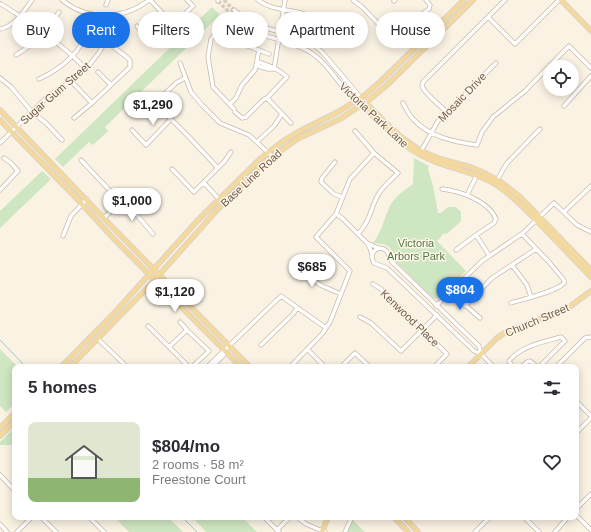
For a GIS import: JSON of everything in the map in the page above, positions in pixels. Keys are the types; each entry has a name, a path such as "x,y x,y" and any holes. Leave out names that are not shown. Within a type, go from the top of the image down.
{"main road":[{"name":"Base Line Road","path":"445,19 464,0"},
{"name":"Base Line Road","path":"445,27 473,0"},
{"path":"560,0 591,31"},
{"name":"Base Line Road","path":"64,364 150,275 215,203 267,152 300,131 358,99 381,81 416,48"},
{"name":"Base Line Road","path":"73,364 159,275 202,226 272,156 301,137 340,119 364,104 387,85 423,48"},
{"name":"Victoria Park Lane","path":"358,99 392,135 405,146 434,162 477,175 495,184 538,219 591,270"},
{"path":"0,110 154,270 247,364"},
{"path":"0,120 154,280 238,364"},
{"name":"Victoria Park Lane","path":"420,153 470,167 497,180 519,196 591,277"},
{"path":"202,226 201,222 212,211 215,203"},
{"name":"Church Street","path":"471,364 506,332 568,308 591,291"},
{"path":"0,428 12,416"},
{"path":"0,436 12,424"},
{"path":"323,532 327,520"},
{"path":"397,520 408,532"},
{"path":"407,520 418,532"}],"street":[{"path":"22,12 32,0"},
{"path":"62,0 84,12"},
{"path":"106,5 108,0"},
{"path":"125,12 140,6 149,0 161,12"},
{"path":"186,12 193,6 187,0"},
{"path":"258,0 265,5 296,12"},
{"path":"283,10 285,0"},
{"path":"352,0 362,7 376,21"},
{"path":"425,12 429,9 430,6 426,0"},
{"path":"447,112 423,90 422,86 424,82 506,0"},
{"path":"488,17 515,44 560,0"},
{"path":"1,4 14,12"},
{"name":"Victoria Park Lane","path":"234,10 251,22 276,34"},
{"path":"0,29 12,24"},
{"path":"212,38 208,57 213,87 242,118 246,117 267,98 287,77 282,71 274,69 267,64 259,62 257,64"},
{"path":"403,103 416,123 448,140 477,145 482,132 493,116 526,91 569,46 591,68"},
{"path":"16,55 27,48"},
{"path":"62,48 86,69"},
{"path":"39,78 59,68 78,48"},
{"name":"Sugar Gum Street","path":"0,143 46,97 71,81 86,69 102,48"},
{"path":"74,118 130,67 131,64 129,60 114,48"},
{"path":"254,48 269,54"},
{"path":"274,69 277,48"},
{"name":"Victoria Park Lane","path":"301,48 318,58 338,82 358,99"},
{"name":"Victoria Park Lane","path":"317,48 358,99"},
{"path":"230,104 255,70 259,50"},
{"path":"180,63 191,92 196,99 225,126 240,130 249,135 272,156"},
{"name":"Mosaic Drive","path":"420,153 438,121 496,63"},
{"path":"98,72 111,85"},
{"path":"564,106 591,76"},
{"path":"0,78 11,87 32,112 46,123 62,140"},
{"path":"185,78 176,83 155,103 218,168"},
{"path":"71,81 92,103"},
{"path":"267,98 291,123"},
{"path":"260,140 274,126 282,114"},
{"path":"132,130 146,145 172,119"},
{"path":"497,180 507,163 540,129"},
{"path":"355,131 374,153 398,174 378,194 365,226 358,234"},
{"path":"172,169 194,192 224,162 231,152"},
{"path":"293,364 326,328 336,311 350,270 316,237 336,214 350,179 374,153"},
{"path":"0,190 18,171 4,158"},
{"path":"82,160 121,201 136,214 153,234"},
{"path":"335,162 322,178 321,182 334,194 342,197"},
{"path":"467,195 477,175"},
{"path":"204,183 219,199"},
{"path":"564,212 591,186"},
{"path":"442,189 467,195 485,206 496,216 496,220 456,250"},
{"path":"63,236 69,219 87,199"},
{"path":"104,218 121,201"},
{"path":"436,306 478,264 489,255 522,234 554,203 577,225 591,232"},
{"path":"336,214 367,243 375,264 387,268 474,352 481,354 491,364"},
{"path":"511,303 557,288 564,283 562,277 522,234"},
{"path":"476,235 489,255"},
{"path":"367,243 375,247 384,248 388,252 392,262 479,346 481,354"},
{"path":"372,256 374,251 380,248"},
{"path":"465,306 492,278 536,249"},
{"path":"294,263 320,285 341,294"},
{"path":"512,265 527,285 531,297"},
{"name":"Kenwood Place","path":"373,284 381,289 447,354 437,364"},
{"path":"450,292 480,318"},
{"path":"210,364 281,296 326,328"},
{"path":"261,345 293,314 297,308"},
{"path":"360,316 371,323 401,351 437,315"},
{"path":"180,322 209,351 195,364"},
{"path":"148,326 186,364"},
{"path":"169,347 187,330"},
{"path":"511,364 509,361 520,352 533,345 561,337 565,341 541,364"},
{"path":"559,364 585,338 590,337"},
{"path":"98,339 124,364"},
{"path":"307,349 322,364"},
{"path":"214,364 223,356 225,351"},
{"path":"344,364 355,352 367,364"},
{"path":"525,364 530,361 534,364"},
{"path":"579,404 591,417 579,430"},
{"path":"0,475 12,488"},
{"path":"579,506 591,494"},
{"path":"579,518 591,530"},
{"path":"17,532 29,520"},
{"path":"44,520 56,532"},
{"path":"92,520 104,532"},
{"path":"267,520 278,531 287,520"},
{"path":"301,520 323,532"},
{"path":"345,532 351,520"},
{"path":"475,532 487,520"},
{"path":"527,520 539,532"},
{"path":"555,532 565,520"},
{"path":"0,524 8,532"}],"green space":[{"path":"212,7 217,12 212,12 212,23 204,31 204,15"},
{"path":"170,48 186,48 105,127 108,131 93,145 89,142 63,167 55,159"},
{"name":"Victoria Arbors Park","path":"414,158 429,166 428,169 438,213 441,213 448,207 456,207 461,212 461,221 448,233 443,234 437,241 466,271 437,299 433,298 395,261 389,247 384,244 373,243 379,234 392,202 413,184"},
{"path":"42,171 51,179 0,228 0,211"},
{"path":"0,349 15,364 12,364 12,406 6,412 0,406"},
{"path":"12,430 12,445 0,445 0,442"},
{"path":"117,520 171,520 183,532 129,532"},
{"path":"195,520 245,520 257,532 206,532"},
{"path":"352,520 353,520 365,532 346,532"}],"waterway":[{"path":"0,340 23,364"},
{"path":"185,520 197,532"}],"tunnel":[{"path":"224,0 234,10"},
{"path":"218,1 229,12"}]}
